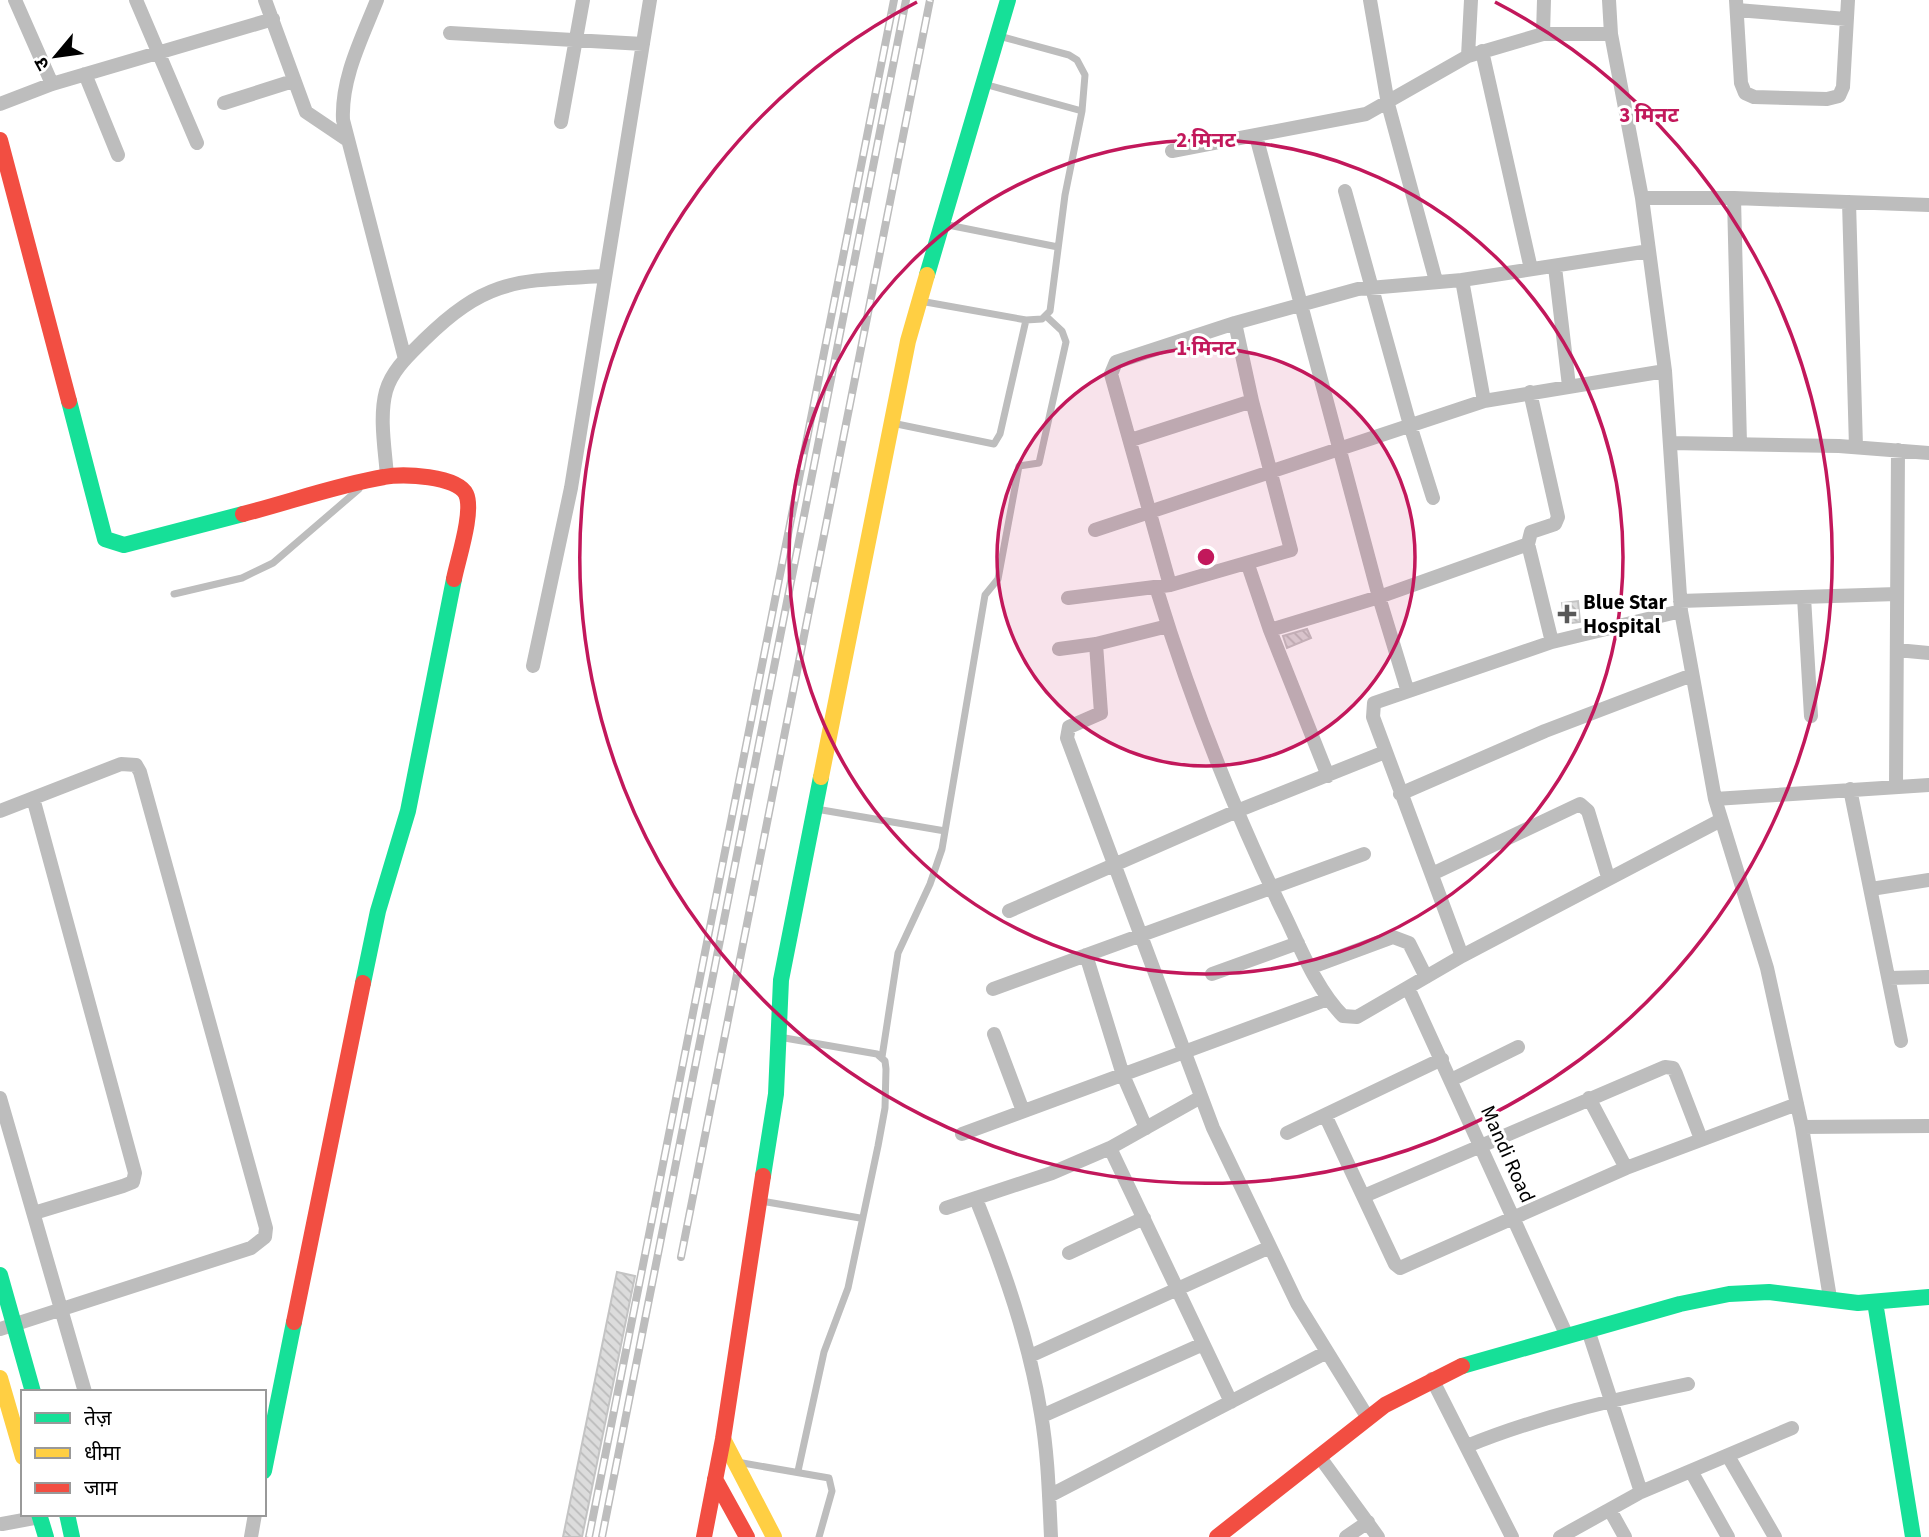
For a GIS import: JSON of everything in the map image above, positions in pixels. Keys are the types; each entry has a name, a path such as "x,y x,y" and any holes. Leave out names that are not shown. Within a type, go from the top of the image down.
{"street":[{"path":"15,0 52,84"},
{"path":"136,0 197,143"},
{"path":"265,0 306,111 346,139"},
{"path":"377,0 342,100 346,139 405,359"},
{"path":"561,122 583,0"},
{"path":"533,666 571,488 603,276 650,0"},
{"path":"704,1537 723,1439 776,1094 782,980 891,423 920,301 1008,0"},
{"path":"1370,0 1388,104 1436,281"},
{"path":"1471,0 1475,53 1531,269"},
{"path":"1543,34 1544,0"},
{"path":"1609,0 1611,34 1642,198 1665,371 1680,606 1715,799 1768,968 1802,1127 1830,1298"},
{"path":"1846,19 1737,5 1741,83 1748,96 1827,99 1839,96 1843,87 1848,0"},
{"path":"0,104 52,84 273,19"},
{"path":"450,33 643,44"},
{"path":"1172,151 1354,117 1388,104 1475,53 1543,34 1611,34"},
{"path":"85,74 118,155"},
{"path":"224,103 293,81"},
{"path":"1256,136 1379,597 1407,689"},
{"path":"0,140 105,539 124,545 387,476 443,479 457,484 465,492 469,505 408,811 378,911 266,1461"},
{"path":"1345,191 1433,498"},
{"path":"1642,198 1734,198 1929,205"},
{"path":"1734,198 1740,444"},
{"path":"1849,202 1856,447"},
{"path":"1649,251 1462,280 1371,287 1235,323 1123,359 1112,366 1111,374 1152,513 1168,626 1237,811 1271,888 1328,999 1349,1018 1409,990 1462,956 1721,820"},
{"path":"1555,267 1569,386"},
{"path":"387,476 383,409 387,390 405,359 460,309 501,286 528,281 603,276"},
{"path":"1462,280 1484,401"},
{"path":"1068,598 1163,586 1248,565 1292,550 1252,401 1235,323"},
{"path":"1095,530 1484,401 1665,371"},
{"path":"1530,392 1558,517 1555,524 1531,532 1528,544 1552,642"},
{"path":"1132,440 1252,401"},
{"path":"1670,443 1856,447 1929,453"},
{"path":"1896,786 1898,450"},
{"path":"1270,630 1379,597 1528,544"},
{"path":"1248,565 1270,630 1328,776"},
{"path":"1462,956 1385,752 1372,708 1374,703 1407,689 1552,642 1680,606 1804,597 1897,594"},
{"path":"1804,597 1811,716"},
{"path":"1059,649 1096,644 1168,626"},
{"path":"1096,644 1101,713 1069,727 1066,733 1139,936 1201,1097 1297,1303 1368,1418"},
{"path":"1896,650 1929,653"},
{"path":"1401,794 1545,731 1692,675"},
{"path":"1009,911 1237,811 1385,752"},
{"path":"0,811 121,764 136,765 266,1228 265,1237 251,1248 7,1327"},
{"path":"1715,799 1929,785"},
{"path":"1850,789 1901,1041"},
{"path":"33,798 135,1173 133,1182 123,1186 34,1213"},
{"path":"1432,874 1580,804 1588,811 1608,877"},
{"path":"993,989 1364,853"},
{"path":"1871,889 1929,880"},
{"path":"1312,967 1393,937 1409,943 1426,977"},
{"path":"1212,974 1298,943"},
{"path":"1086,955 1123,1075 1146,1128"},
{"path":"1889,978 1929,977"},
{"name":"Mandi Road","path":"1409,990 1567,1336"},
{"path":"962,1134 1328,999"},
{"path":"994,1034 1023,1111"},
{"path":"1451,1080 1518,1047"},
{"path":"1287,1133 1442,1059"},
{"path":"1364,1196 1669,1066 1676,1074 1701,1139"},
{"path":"946,1209 1052,1173 1110,1148 1201,1097"},
{"path":"0,1098 84,1390"},
{"path":"1589,1098 1626,1168"},
{"path":"1325,1115 1395,1264 1400,1268 1626,1168 1797,1104"},
{"path":"1802,1127 1929,1126"},
{"path":"1110,1148 1231,1402"},
{"path":"976,1199 998,1254 1030,1356 1042,1416 1051,1537"},
{"path":"1069,1253 1144,1219"},
{"path":"1030,1356 1270,1247"},
{"path":"0,1275 7,1327 32,1390"},
{"path":"1217,1537 1385,1405 1453,1368 1680,1304 1729,1294 1769,1292 1858,1303 1929,1297"},
{"path":"1875,1302 1913,1537"},
{"path":"1588,1330 1641,1492"},
{"path":"1042,1416 1203,1343"},
{"path":"1049,1496 1328,1352"},
{"path":"0,1378 21,1450"},
{"path":"1432,1380 1512,1537"},
{"path":"1467,1446 1516,1426 1612,1400 1688,1384"},
{"path":"1560,1537 1641,1492 1792,1428"},
{"path":"723,1439 775,1537"},
{"path":"1728,1455 1775,1537"},
{"path":"1319,1456 1378,1537"},
{"path":"1691,1471 1728,1537"},
{"path":"715,1479 747,1537"},
{"path":"1610,1510 1625,1537"},
{"path":"2,1527 40,1516 46,1537"},
{"path":"67,1516 72,1537"},
{"path":"251,1537 255,1516"},
{"path":"1346,1537 1368,1522"}],"lane":[{"path":"998,35 1077,60 1085,75 1082,111 1047,317"},
{"path":"984,84 1082,111"},
{"path":"942,224 1058,247"},
{"path":"920,301 1026,320 1047,317"},
{"path":"797,1471 824,1352 848,1288 860,1218 885,1108 886,1069 882,1057 898,953 930,884 945,831 985,595 998,579 1019,466 1039,463 1066,342 1062,331 1047,317"},
{"path":"891,423 988,444 999,440 1026,320"},
{"path":"174,594 242,579 274,563 367,482"},
{"path":"815,809 945,831"},
{"path":"779,1037 882,1057"},
{"path":"760,1201 860,1218"},
{"path":"737,1462 824,1475 832,1482 819,1537"}],"building":[{"path":"1578,601 1580,622 1565,624 1562,603"},
{"path":"1307,629 1311,638 1287,648 1283,636"},
{"path":"617,1272 635,1276 582,1537 563,1537"}],"railway":[{"path":"589,1537 894,0"},
{"path":"602,1537 906,0"},
{"path":"681,1257 930,0"}],"traffic: fast":[{"path":"927,275 1008,0"},
{"path":"69,401 105,539 124,545 243,514"},
{"path":"363,983 378,911 408,811 454,579"},
{"path":"763,1176 776,1094 781,980 821,777"},
{"path":"0,1275 32,1390"},
{"path":"1462,1366 1680,1304 1729,1294 1769,1292 1858,1303 1929,1297"},
{"path":"1875,1302 1913,1537"},
{"path":"266,1461 294,1322"},
{"path":"40,1516 46,1537"},
{"path":"67,1516 72,1537"}],"traffic: slow":[{"path":"821,777 908,341 927,275"},
{"path":"0,1378 21,1450"},
{"path":"723,1439 774,1537"}],"traffic: jam":[{"path":"0,140 69,401"},
{"path":"243,514 384,477 429,477 452,483 461,488 468,502 467,523 454,579"},
{"path":"294,1322 363,983"},
{"path":"704,1537 723,1439 763,1176"},
{"path":"1217,1537 1385,1405 1462,1366"},
{"path":"715,1479 747,1537"}],"place":[{"name":"Blue Star Hospital","path":"1567,614"}]}
